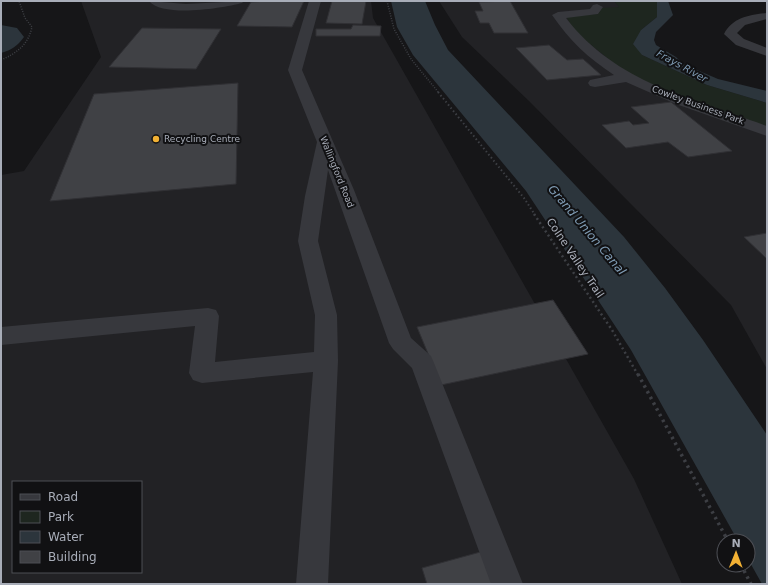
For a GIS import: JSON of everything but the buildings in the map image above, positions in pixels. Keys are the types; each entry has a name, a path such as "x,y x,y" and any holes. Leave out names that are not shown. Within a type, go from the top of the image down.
{"street":[{"path":"155,1 166,5 187,7 215,6 238,1"},
{"name":"Wallingford Road","path":"315,1 295,70 345,190 401,343 422,363 506,584"},
{"name":"Cowley Business Park","path":"597,7 594,12 558,15 570,34 599,60 665,95 734,118 767,132"},
{"path":"767,16 743,22 734,27 730,34 740,42 767,52"},
{"path":"595,83 629,77"},
{"path":"312,584 326,361 326,315 308,241 314,196 325,142"},
{"path":"1,336 208,316 202,373 326,361"}],"path":[{"path":"1,60 20,51 31,35 32,27 26,18 19,1"},
{"name":"Colne Valley Trail","path":"387,1 394,29 411,59 524,198 612,330 642,381 724,533"},
{"path":"745,573 751,584"}],"shaded area":[{"path":"81,1 371,1 373,18 634,479 682,584 1,584 1,175 24,171 101,57"},
{"path":"439,1 614,1 620,7 598,14 567,16 767,127 767,369 731,305 529,101 462,37"}],"green space":[{"path":"614,1 657,1 657,17 641,30 642,55 707,85 767,103 767,127 663,90 621,69 575,32 566,16 598,14 602,8 619,7"}],"water":[{"name":"Grand Union Canal","path":"391,1 425,1 448,50 624,237 665,288 703,340 767,435 767,584 762,584 756,573 756,533 734,533 631,350 526,191 413,55 397,27"},
{"name":"Frays River","path":"657,1 668,1 673,15 656,32 654,40 656,45 676,57 683,64 718,79 767,91 767,103 707,85 642,55 633,44 641,30 657,17"}],"waterway":[{"path":"1,32 9,33 12,37 1,46"}],"place":[{"name":"Recycling Centre","path":"156,139"}]}
